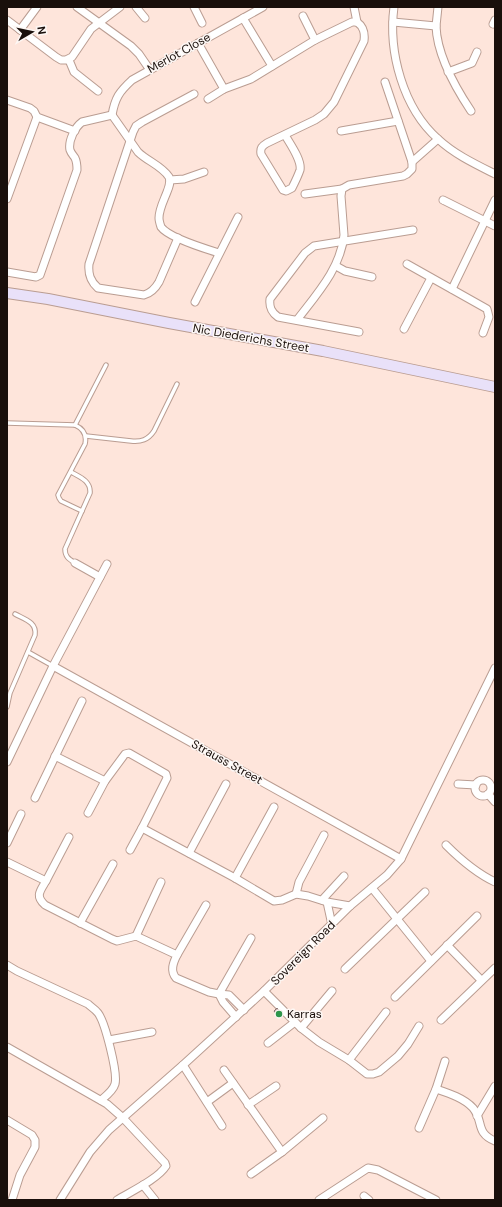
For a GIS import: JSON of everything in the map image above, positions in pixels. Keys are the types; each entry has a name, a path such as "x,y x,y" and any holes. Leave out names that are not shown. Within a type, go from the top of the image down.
{"street":[{"path":"20,30 38,7"},
{"path":"77,7 131,46 139,54 150,70"},
{"path":"7,20 56,57 62,60 69,60 92,30 120,7"},
{"path":"136,7 145,18"},
{"path":"194,7 202,23"},
{"name":"Merlot Close","path":"112,115 114,102 118,94 132,80 243,18 254,9 263,7"},
{"path":"285,135 298,158 300,165 300,169 292,188 286,191 282,190 261,154 260,149 267,143 324,114 334,102 364,41 363,30 361,25 357,22 354,7"},
{"path":"394,7 394,48 401,79 417,114 438,139 460,156 495,174"},
{"path":"438,7 436,26 439,46 456,89 471,111"},
{"path":"303,16 315,40"},
{"path":"243,18 272,66"},
{"path":"208,99 224,89 251,79 315,40 352,22 357,22"},
{"path":"393,22 436,26"},
{"path":"198,43 224,89"},
{"path":"448,72 472,63 477,52"},
{"path":"69,60 74,72 98,91"},
{"path":"305,194 342,189 350,185 403,176 410,172 412,169 412,162 385,82"},
{"path":"178,238 159,282 155,289 149,294 144,295 98,288 90,278 88,271 89,264 136,126 194,94"},
{"path":"7,100 30,108 34,111 37,117 75,131"},
{"path":"7,272 36,277 42,272 77,170 77,164 70,150 70,144 75,131 78,125 82,122 112,115 143,157 166,173 170,180 168,190 160,210 160,222 162,228 178,238 219,253"},
{"path":"7,198 37,117"},
{"path":"341,131 398,121"},
{"path":"412,162 438,139"},
{"path":"170,180 184,179 204,172"},
{"path":"298,320 336,266 344,242 341,196 342,189"},
{"path":"443,200 495,226"},
{"path":"452,289 495,200"},
{"path":"195,302 238,217"},
{"path":"359,332 278,317 270,310 270,299 305,253 314,246 413,230"},
{"path":"407,264 487,309 489,317 483,334"},
{"path":"336,266 345,271 372,277"},
{"path":"404,329 431,278"},
{"name":"Nic Diederichs Street","path":"7,293 48,299 169,324 323,351 495,387"},
{"path":"75,563 100,576"},
{"path":"7,762 53,666 107,564"},
{"name":"Strauss Street","path":"53,666 401,859"},
{"name":"Sovereign Road","path":"60,1200 90,1152 109,1130 264,992 350,906 387,875 401,859 494,670"},
{"path":"34,798 82,701"},
{"path":"88,813 105,781 124,754 129,753 166,774 166,778 130,850"},
{"path":"55,756 105,781"},
{"path":"484,780 489,783 491,789 486,796 480,796 475,791 476,785 480,781 484,780"},
{"path":"189,853 226,784"},
{"path":"458,784 476,785"},
{"path":"488,794 495,802"},
{"path":"235,878 274,807"},
{"path":"7,843 21,814"},
{"path":"142,828 235,878 274,901 282,900 296,894 350,906"},
{"path":"296,894 299,882 324,836"},
{"path":"69,837 40,890 40,901 45,906 117,941 136,936 177,955"},
{"path":"446,845 464,863 485,878 495,882"},
{"path":"7,862 46,881"},
{"path":"80,923 113,864"},
{"path":"324,901 344,876"},
{"path":"136,936 161,882"},
{"path":"372,888 431,961"},
{"path":"345,970 425,892"},
{"path":"324,901 332,924"},
{"path":"206,905 177,955 172,968 173,974 176,978 209,992 230,995 244,1010"},
{"path":"395,997 477,916"},
{"path":"219,994 251,938"},
{"path":"447,945 481,980"},
{"path":"7,965 88,1004 98,1012 109,1040 115,1076 115,1084 112,1090 101,1100"},
{"path":"442,1020 481,980 495,968"},
{"path":"301,1028 332,991"},
{"path":"264,992 301,1028 367,1074 379,1072 398,1056 408,1044 419,1026"},
{"path":"219,994 223,1002 236,1017"},
{"path":"349,1060 386,1012"},
{"path":"268,1043 295,1022"},
{"path":"109,1040 152,1032"},
{"path":"7,1047 107,1104 123,1118 165,1163 166,1166 163,1171 117,1200"},
{"path":"419,1128 436,1089 445,1061"},
{"path":"183,1065 222,1126"},
{"path":"224,1070 282,1152"},
{"path":"207,1102 233,1083"},
{"path":"248,1105 276,1086"},
{"path":"477,1116 495,1086"},
{"path":"436,1089 467,1103 474,1109 483,1133 488,1138 495,1141"},
{"path":"251,1174 282,1152 323,1118"},
{"path":"7,1120 32,1135 35,1140 35,1147 20,1175 12,1200"},
{"path":"320,1200 368,1168 373,1168 436,1200"},
{"path":"143,1185 155,1200"}],"lane":[{"path":"75,425 106,365"},
{"path":"86,436 138,442 150,437 154,432 177,384"},
{"path":"7,423 75,425 83,430 86,436 85,444 58,495 58,498 61,501 82,511"},
{"path":"71,472 87,482 90,489 90,493 65,549 66,557 75,563"},
{"path":"7,707 9,693 35,635 35,627 33,624 15,614"},
{"path":"28,652 53,666"}],"building":[{"path":"277,1008 280,1012 277,1015 274,1011"}],"place":[{"name":"Karras","path":"279,1014"}]}
